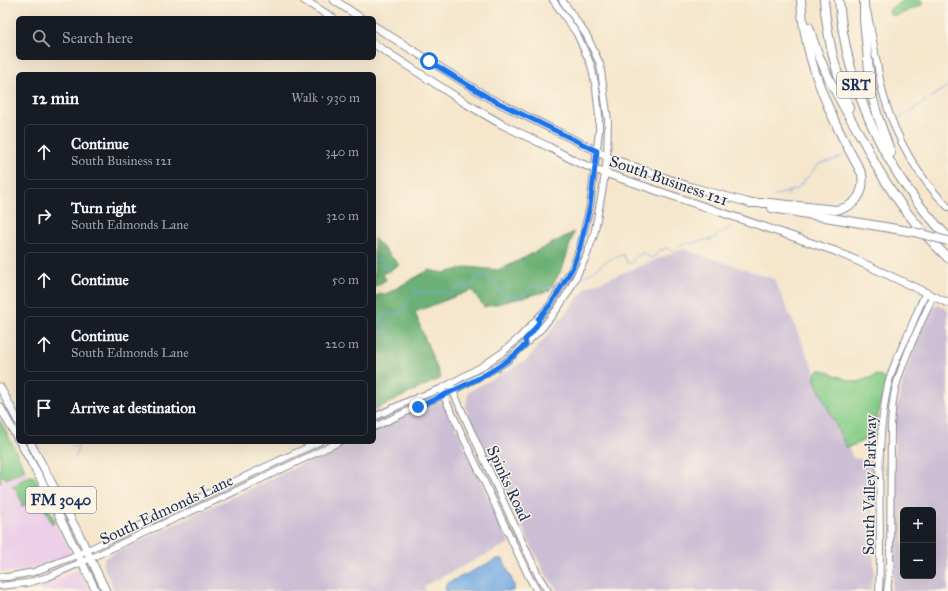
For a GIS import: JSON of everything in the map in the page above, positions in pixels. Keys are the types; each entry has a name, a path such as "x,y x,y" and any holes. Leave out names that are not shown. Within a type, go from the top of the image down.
{"highway":[{"path":"802,0 811,34 821,61 876,167 901,204 948,258"},
{"path":"750,203 769,203 836,210 850,206 856,201 862,189 862,174 830,111 815,70 804,27 802,0"},
{"name":"SRT","path":"824,0 834,61 842,89 861,136"},
{"name":"SRT","path":"839,0 844,40 859,93 878,137 892,163"},
{"path":"864,0 864,20 873,99 891,155 892,163 920,204 948,237"},
{"path":"750,203 914,232 948,241"}],"main road":[{"path":"304,0 330,16"},
{"path":"334,0 358,16"},
{"path":"376,426 442,392 450,384 494,358 521,336 538,319 550,305 573,267 580,247 590,206 599,131 599,116 596,88 591,65 578,34 553,0"},
{"path":"558,0 570,11"},
{"path":"376,416 411,400 453,390 502,365 542,328 558,308 569,291 586,257 594,235 605,173 608,120 600,64 587,36 562,0"},
{"path":"864,0 884,96 890,117 900,139 921,175 948,207"},
{"name":"South Business 121","path":"376,27 489,98 597,151 607,158 688,186 750,203"},
{"path":"578,34 584,38 592,54 597,58"},
{"name":"South Business 121","path":"376,45 467,104 503,125 577,162 726,215 821,246 852,258 948,303"},
{"path":"591,65 597,71 603,99 606,105"},
{"path":"569,291 567,287 574,271 573,267"},
{"name":"South Valley Parkway","path":"879,591 880,442 884,404 888,383 895,363 926,292"},
{"name":"South Valley Parkway","path":"887,591 890,567 892,407 901,370 933,296"},
{"path":"526,344 525,340 537,326 539,322 538,319"},
{"name":"Spinks Road","path":"450,384 505,506 539,577 548,591"},
{"path":"0,387 16,416"},
{"name":"Spinks Road","path":"442,392 537,591"},
{"path":"0,406 16,435"},
{"path":"880,442 891,443"},
{"name":"FM 3040","path":"21,444 46,489 96,591"},
{"name":"FM 3040","path":"31,444 68,512 106,591"},
{"name":"South Edmonds Lane","path":"3,577 34,572 78,554 314,444"},
{"name":"South Edmonds Lane","path":"0,586 48,577 335,444"},
{"path":"310,446 312,455"},
{"path":"3,577 7,585"}],"shaded area":[{"path":"683,249 774,279 853,458 873,461 874,572 871,591 558,591 543,570 466,409 468,392 527,360 587,287"},
{"path":"938,305 948,310 948,591 892,591 894,552 895,416 905,373 934,306"},
{"path":"442,401 452,419 509,543 424,586 426,591 115,591 102,563 106,557 345,444 376,444 376,429 408,414 422,410"},
{"path":"25,470 72,554 23,571 0,572 0,483"},
{"path":"78,570 81,572 90,591 41,591 38,585 58,579"}],"green space":[{"path":"906,0 921,0 922,5 896,16 890,14 889,11 892,7"},
{"path":"574,232 563,267 549,291 484,307 472,290 415,312 441,378 376,409 376,296 381,293 384,295 429,270 444,273 468,267 500,270"},
{"path":"376,240 399,265 383,274 386,280 376,286"},
{"path":"820,370 850,381 858,382 877,375 884,378 885,382 876,421 876,436 874,438 846,447 815,380 816,372"},
{"path":"0,420 25,470 6,479 4,475 0,478"},
{"path":"30,476 34,477 40,488 55,522 52,524 45,510 40,504 32,502 21,507 23,504 15,487 13,488 12,486"}],"water":[{"path":"497,559 503,559 514,585 513,591 445,591 446,584"}],"waterway":[{"path":"900,118 948,86"},
{"path":"787,196 791,190 796,190 819,164 843,156"},
{"path":"774,196 791,191"},
{"path":"579,278 585,276 612,258 624,255 627,263 632,263 635,257 643,253 651,258 655,256 658,251 667,248 672,250 677,249 681,245 712,239 731,227"},
{"path":"376,260 380,259 384,268 391,272"},
{"path":"376,333 385,331 388,328 383,322 382,317 384,315 400,313 408,301 417,294 444,292 451,295 458,287 472,285 475,283 476,277 482,275 495,282 501,293 508,296 521,297 534,286 546,289 556,285"},
{"path":"411,285 421,293"},
{"path":"75,458 79,444"},
{"path":"71,446 78,447"}],"route":[{"path":"418,407 502,365 526,344 525,340 537,326 539,322 538,319 550,305 573,267 580,247 590,206 597,151 489,98 429,61"}]}
